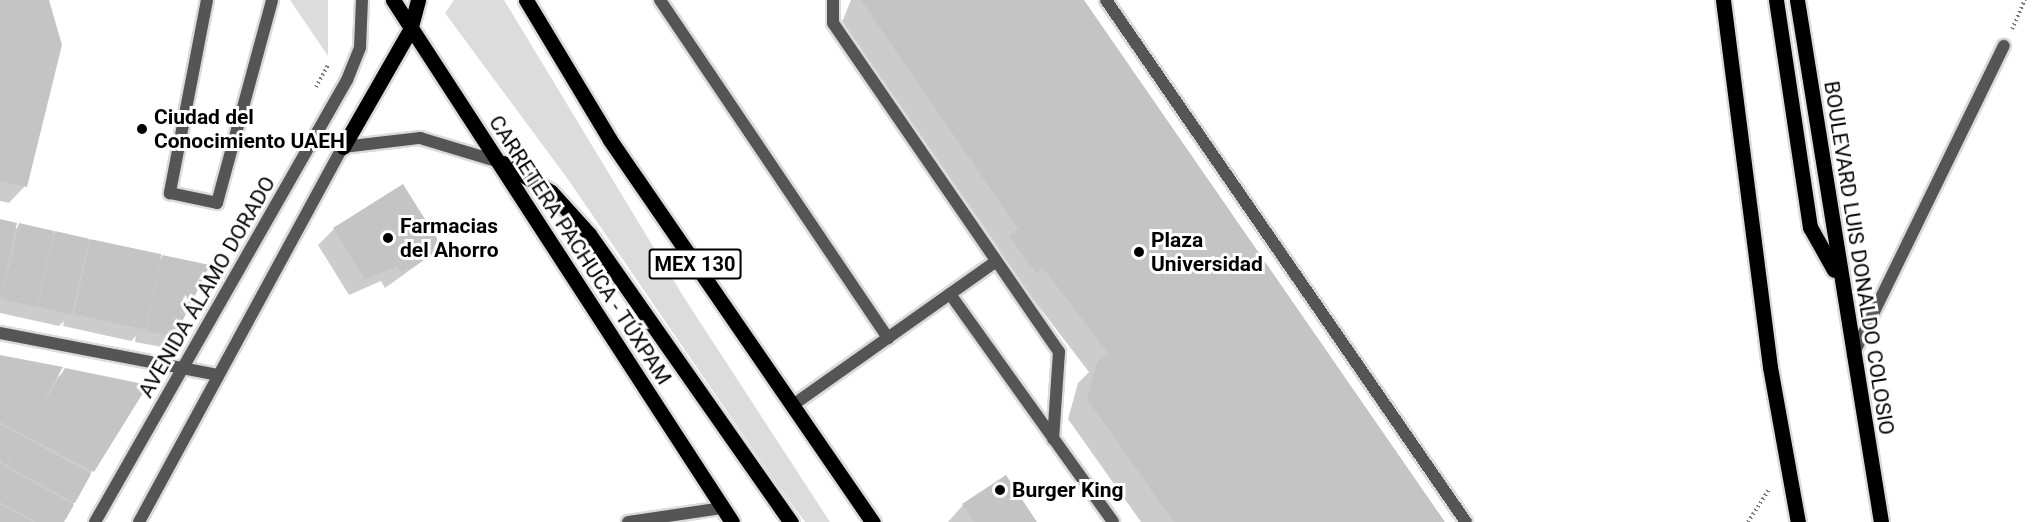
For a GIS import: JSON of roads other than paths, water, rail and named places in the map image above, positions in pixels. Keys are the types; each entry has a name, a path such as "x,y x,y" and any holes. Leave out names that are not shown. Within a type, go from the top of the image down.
{"main road":[{"name":"CARRETERA PACHUCA - TÚXPAM","path":"393,0 410,30 500,162 732,522"},
{"path":"343,147 410,30 418,0"},
{"name":"MEX 130","path":"526,0 610,140 873,522"},
{"path":"1722,0 1770,368 1798,522"},
{"path":"1776,0 1810,227 1839,278"},
{"name":"BOULEVARD LUIS DONALDO COLOSIO","path":"1797,0 1839,278 1881,522"},
{"path":"500,162 550,192 589,234 791,522"}],"street":[{"path":"207,0 170,193 217,203 272,0"},
{"name":"AVENIDA ÁLAMO DORADO","path":"95,522 347,80 360,47 362,0"},
{"path":"660,0 888,338"},
{"path":"833,0 833,23 1059,352 1053,439"},
{"path":"1106,0 1466,522"},
{"path":"1852,356 2004,46"},
{"path":"139,522 343,147 420,138 500,162"},
{"path":"793,405 995,262"},
{"path":"950,294 1113,522"},
{"path":"0,333 181,370 218,375"},
{"path":"628,522 722,508"}],"place":[{"name":"Ciudad del Conocimiento UAEH","path":"142,129"},
{"name":"Farmacias del Ahorro","path":"388,238"},
{"name":"Plaza Universidad","path":"1139,252"},
{"name":"Burger King","path":"1000,490"}]}
